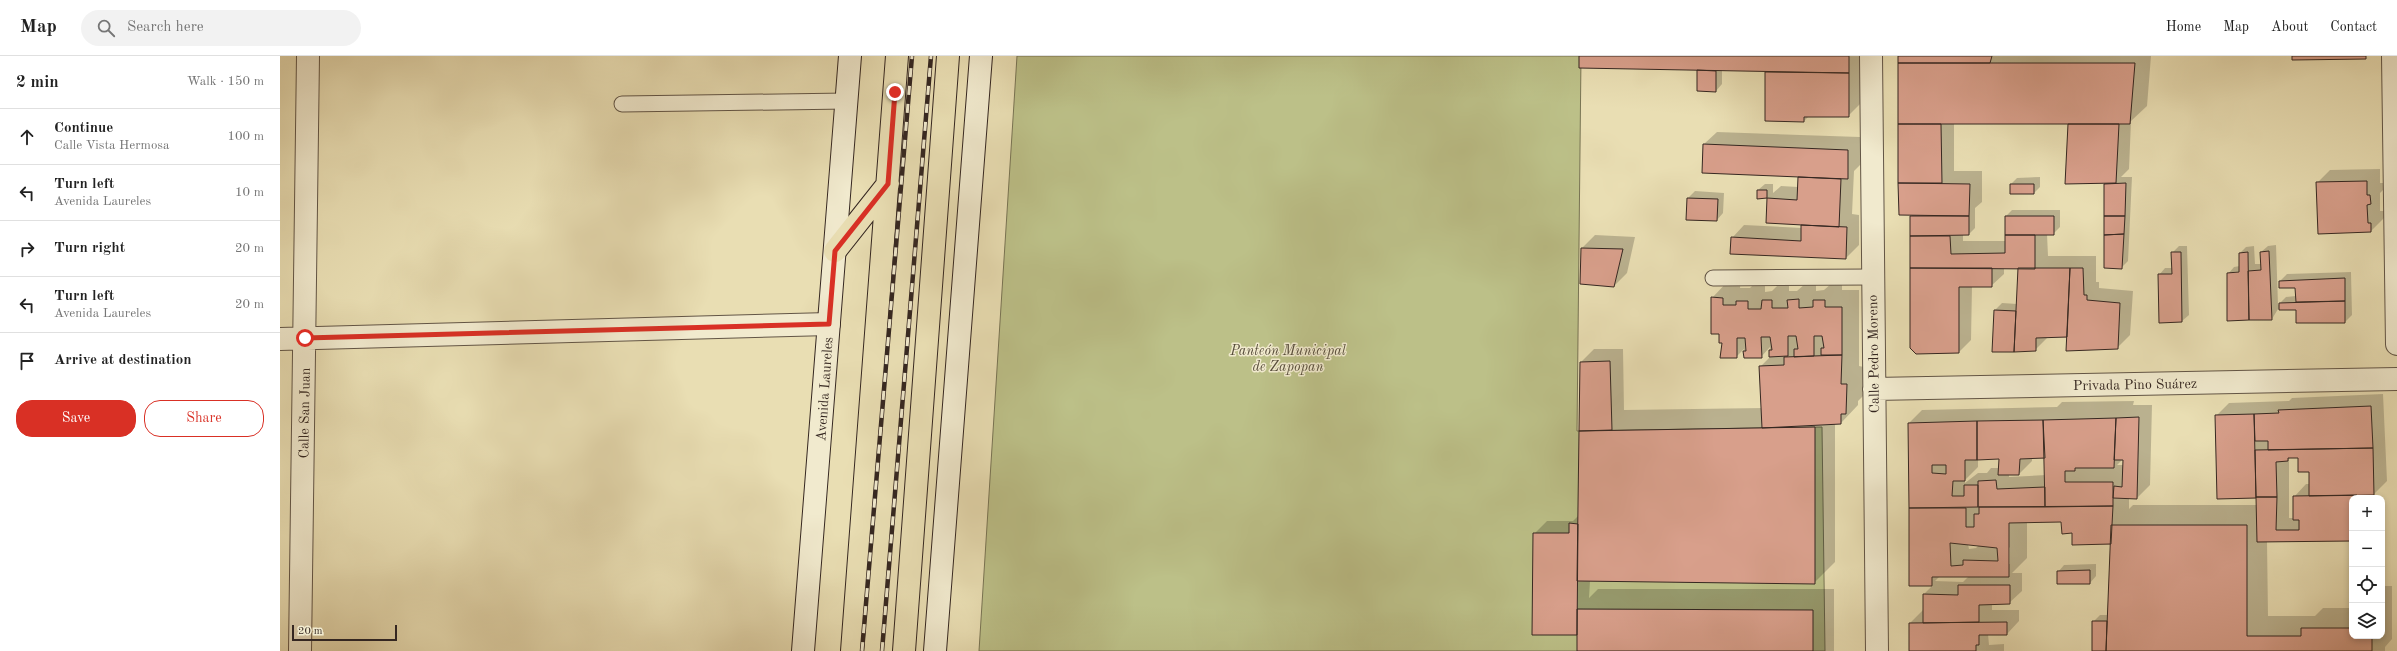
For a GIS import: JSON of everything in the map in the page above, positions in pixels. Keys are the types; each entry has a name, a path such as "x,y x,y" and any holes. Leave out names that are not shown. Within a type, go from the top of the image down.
{"main road":[{"path":"852,651 898,56"},
{"path":"904,651 948,56"},
{"path":"835,251 888,184"}],"street":[{"name":"Calle San Juan","path":"300,651 308,56"},
{"name":"Avenida Laureles","path":"803,651 850,56"},
{"path":"934,651 981,56"},
{"name":"Calle Pedro Moreno","path":"1871,56 1872,277 1877,651"},
{"path":"2393,56 2397,344"},
{"path":"280,339 829,324"},
{"name":"Privada Pino Suárez","path":"1874,389 2397,379"}],"lane":[{"path":"622,104 847,101"},
{"path":"1713,278 1872,277"}],"green space":[{"name":"Panteón Municipal de Zapopan","path":"1017,56 1581,56 1577,431 1822,427 1825,651 979,651"}],"building":[{"path":"1579,56 1849,56 1849,73 1579,68"},
{"path":"1898,56 1992,56 1990,63 1898,63"},
{"path":"2292,56 2366,56 2366,59 2292,60"},
{"path":"1898,63 2135,63 2130,124 1898,124"},
{"path":"1697,70 1716,71 1716,92 1697,91"},
{"path":"1765,72 1849,73 1849,117 1804,117 1804,122 1765,121"},
{"path":"1898,124 1941,124 1942,183 1898,183"},
{"path":"2068,124 2119,124 2116,183 2065,184"},
{"path":"1703,144 1848,150 1848,179 1702,173"},
{"path":"1798,177 1841,179 1839,227 1766,223 1767,198 1797,200"},
{"path":"2367,181 2367,195 2370,195 2371,204 2367,205 2368,223 2371,223 2371,232 2318,234 2316,182"},
{"path":"1898,183 1970,184 1969,216 1899,215"},
{"path":"2126,183 2125,216 2104,216 2104,184"},
{"path":"2010,184 2034,184 2034,194 2010,194"},
{"path":"1757,190 1767,190 1767,198 1757,199"},
{"path":"1687,198 1718,199 1717,221 1686,220"},
{"path":"1910,216 1969,216 1969,235 1910,236"},
{"path":"2005,216 2054,216 2054,235 2005,235"},
{"path":"2104,216 2125,216 2124,234 2104,235"},
{"path":"1801,225 1847,227 1846,259 1730,254 1731,237 1801,241"},
{"path":"2124,234 2122,269 2104,268 2104,235"},
{"path":"2005,235 2035,235 2035,269 1910,268 1910,236 1950,236 1951,254 2005,253"},
{"path":"1581,248 1623,249 1614,287 1580,284"},
{"path":"2269,251 2272,320 2249,320 2248,271 2261,270 2260,252"},
{"path":"2171,252 2181,252 2182,322 2159,323 2158,274 2172,274"},
{"path":"2248,252 2249,320 2227,321 2227,273 2239,272 2239,253"},
{"path":"1910,268 1992,268 1992,287 1959,287 1959,353 1916,354 1910,348"},
{"path":"2018,268 2070,268 2067,337 2036,338 2036,351 2014,352"},
{"path":"2070,268 2083,268 2084,295 2087,295 2087,300 2120,303 2118,349 2066,351"},
{"path":"2345,278 2345,301 2296,302 2295,288 2279,288 2279,281"},
{"path":"1711,297 1723,298 1723,305 1736,305 1736,301 1748,301 1748,309 1761,309 1762,300 1772,300 1772,308 1788,308 1787,300 1799,299 1799,308 1813,307 1813,300 1825,300 1825,307 1842,307 1842,355 1821,355 1821,348 1824,348 1822,336 1814,336 1814,356 1794,357 1794,349 1798,349 1796,336 1788,336 1788,356 1769,357 1769,350 1772,350 1770,337 1761,337 1762,358 1744,358 1743,351 1746,351 1745,338 1737,338 1737,358 1720,358 1722,343 1719,343 1719,334 1711,334"},
{"path":"2345,301 2345,323 2296,323 2296,310 2279,310 2279,303"},
{"path":"1994,310 2016,311 2014,352 1992,352"},
{"path":"1842,355 1841,384 1847,384 1846,414 1841,414 1841,424 1762,428 1759,366 1784,365 1784,357"},
{"path":"1610,361 1612,430 1579,431 1580,362"},
{"path":"2371,406 2373,448 2268,450 2268,441 2255,441 2254,414 2279,413 2278,410"},
{"path":"2254,414 2256,498 2217,499 2215,415"},
{"path":"2139,417 2137,499 2113,498 2114,486 2122,487 2123,460 2114,460 2116,418"},
{"path":"2116,418 2114,468 2075,468 2075,471 2065,471 2065,482 2113,482 2113,506 2045,507 2043,420"},
{"path":"2043,420 2045,458 2020,459 2019,475 1998,475 1999,459 1977,460 1977,421"},
{"path":"1977,421 1977,460 1965,460 1965,481 1953,481 1952,496 1964,496 1964,485 1978,485 1978,507 1909,508 1908,423","holes":["1932,465 1946,465 1946,474 1932,473"]},
{"path":"1815,427 1815,584 1577,581 1579,431"},
{"path":"2373,448 2374,495 2309,496 2309,472 2298,472 2298,458 2288,458 2288,461 2276,462 2277,497 2256,497 2255,450"},
{"path":"1996,480 1997,489 2045,487 2045,507 1978,507 1978,481"},
{"path":"2349,495 2349,541 2257,542 2256,497 2277,497 2276,530 2299,530 2299,520 2293,520 2293,496"},
{"path":"2113,506 2111,544 2072,545 2072,533 2062,534 2061,522 2009,523 2009,577 1932,577 1932,586 1909,586 1909,508 1966,508 1966,527 1974,527 1974,514 1979,514 1979,507","holes":["1950,543 1997,548 1998,561 1963,560 1963,565 1951,566"]},
{"path":"1569,523 1578,524 1577,635 1532,635 1533,533 1569,533"},
{"path":"2111,525 2247,525 2247,636 2301,636 2301,628 2349,628 2349,639 2372,639 2372,651 2106,651"},
{"path":"2090,570 2090,584 2057,584 2057,571"},
{"path":"1958,585 2010,585 2010,604 1979,605 1979,622 1923,623 1923,594 1958,595"},
{"path":"1577,609 1813,610 1813,651 1577,651"},
{"path":"2092,621 2107,621 2106,651 2092,651"},
{"path":"2007,622 2007,635 1979,635 1979,645 1976,645 1976,651 1909,651 1909,623"}],"railway":[{"path":"862,651 912,56"},
{"path":"882,651 931,56"}],"route":[{"path":"305,338 829,324 835,251 888,184 895,92"}]}
